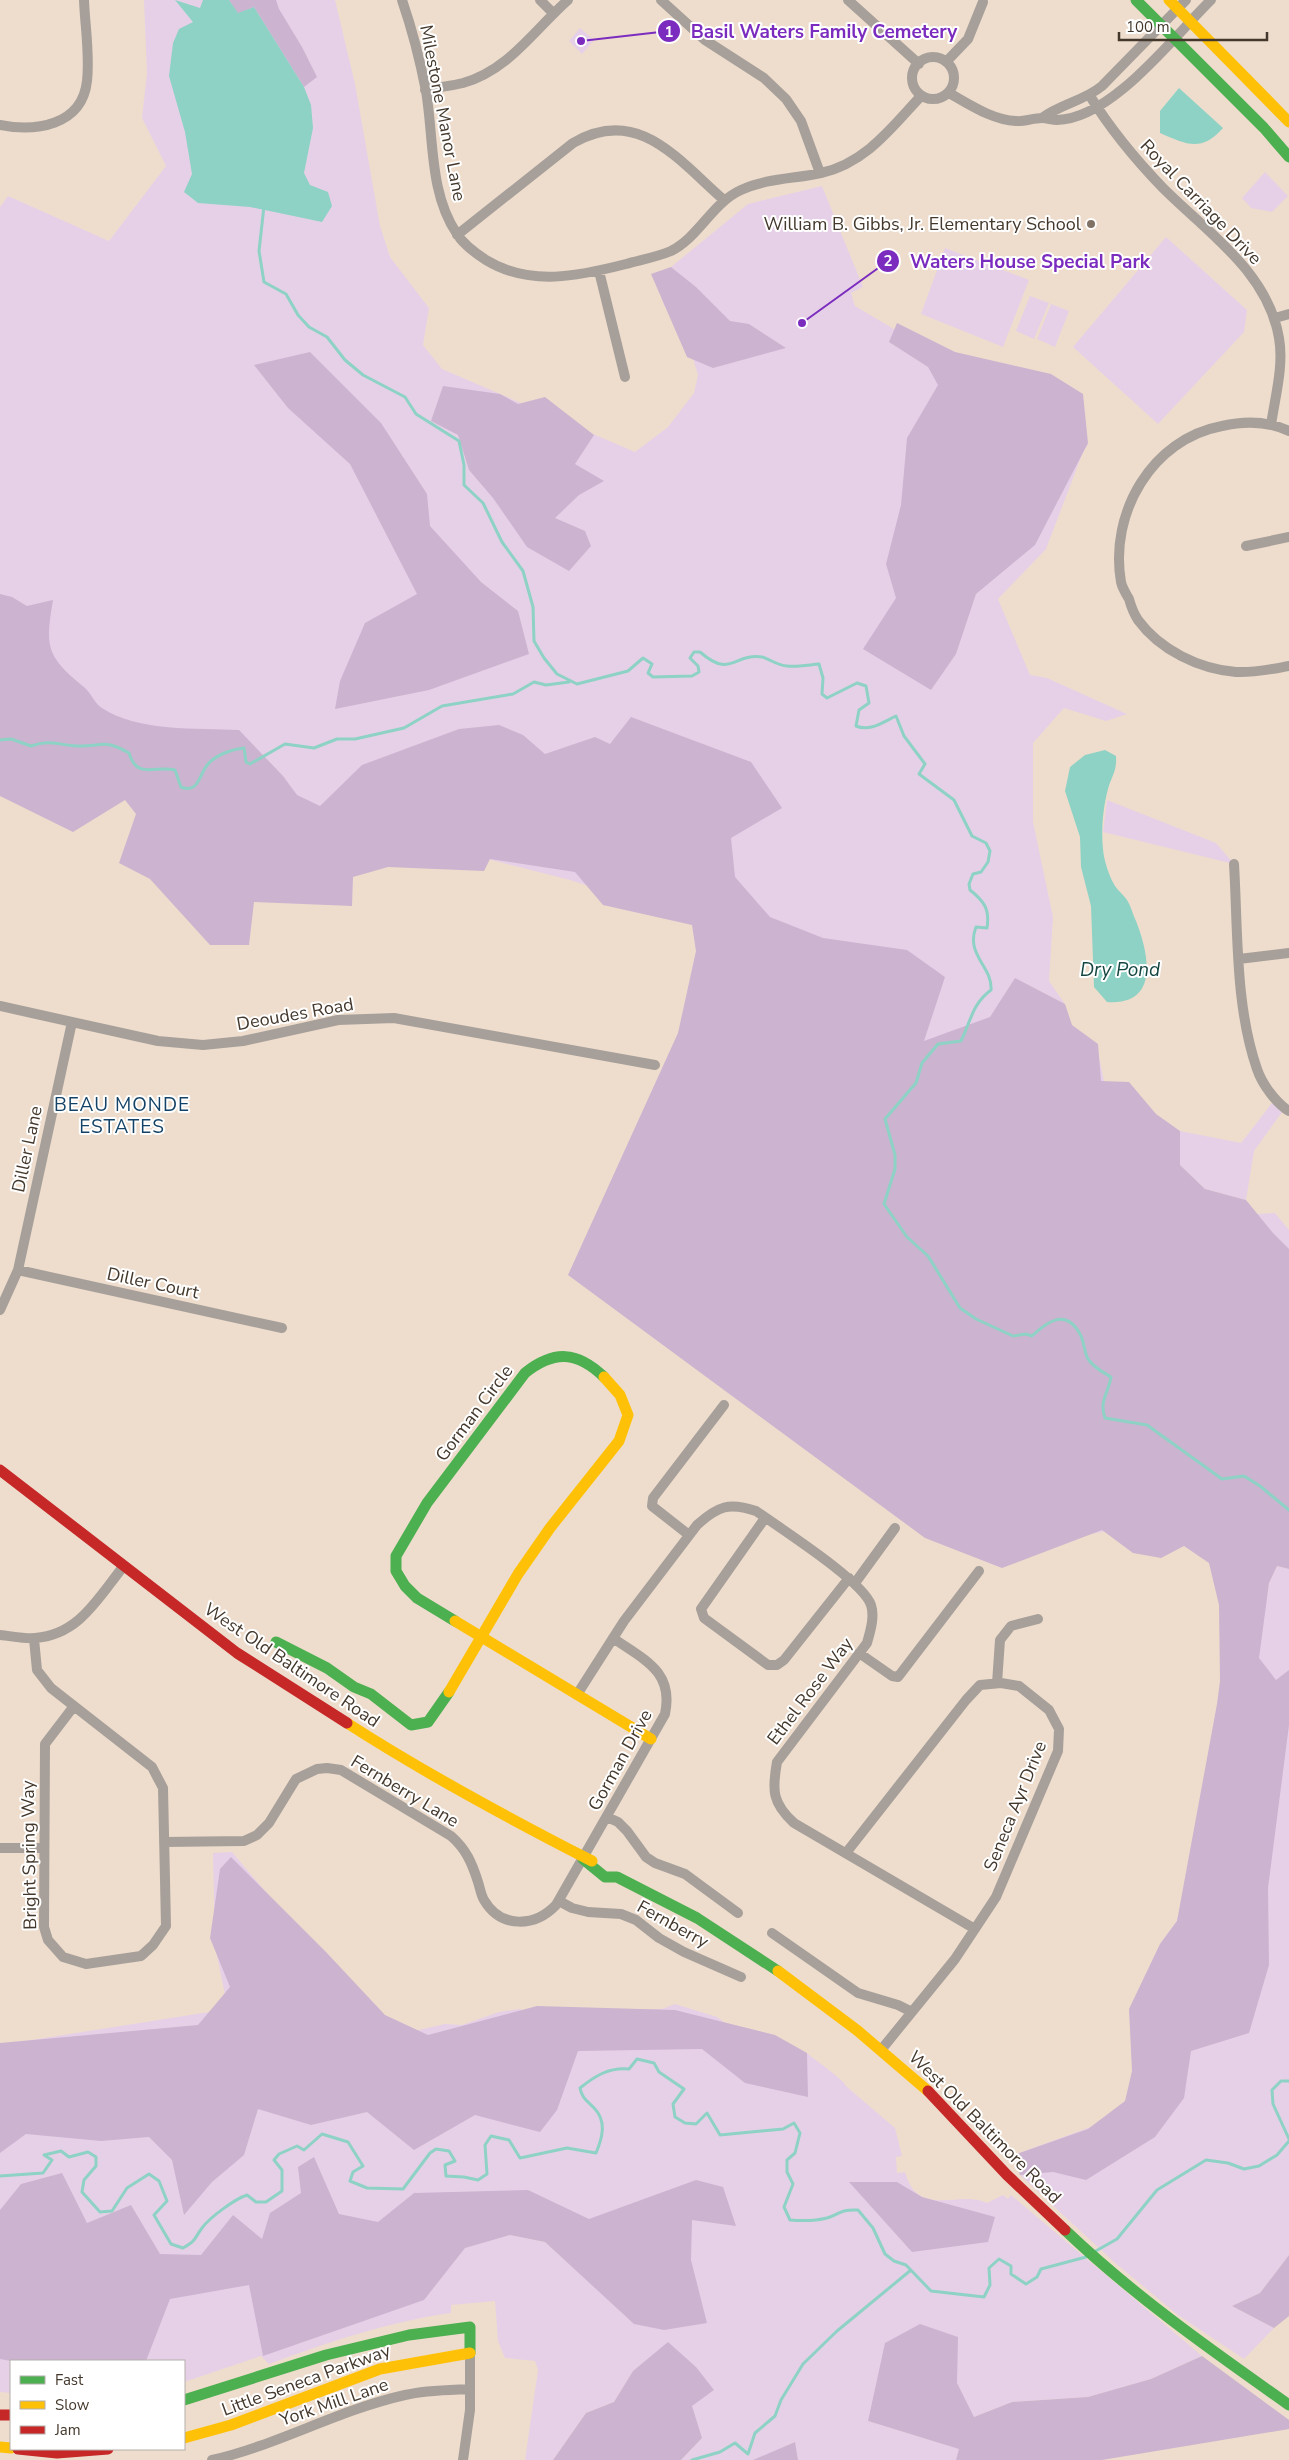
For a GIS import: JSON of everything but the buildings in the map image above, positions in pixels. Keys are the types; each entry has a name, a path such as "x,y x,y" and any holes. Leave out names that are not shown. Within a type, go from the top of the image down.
{"street":[{"path":"0,125 24,129 55,124 77,105 87,80 84,0"},
{"name":"Milestone Manor Lane","path":"402,0 426,90 440,202 457,235 472,251 493,264 520,275 550,278 599,271 671,251 686,240 724,200 740,190 760,182 840,168 875,146 921,96"},
{"path":"540,0 553,13"},
{"path":"426,90 464,82 490,71 523,46 553,13 568,0"},
{"path":"661,0 706,40 764,78 786,98 801,121 820,173"},
{"path":"848,0 919,64"},
{"path":"1136,0 1264,128 1289,157"},
{"path":"949,93 985,113 1015,121 1042,118 1057,120 1078,116 1097,107 1131,83 1211,0"},
{"path":"946,62 968,39 984,2"},
{"path":"1042,118 1051,111 1090,96 1161,25 1178,3 1190,21 1289,122"},
{"path":"934,57 946,62 954,75 949,93 934,99 921,96 916,90 914,73 919,64 926,58 934,57"},
{"name":"Royal Carriage Drive","path":"1090,96 1118,139 1134,157 1236,258 1256,281 1275,318 1279,340 1280,364 1271,425"},
{"path":"457,235 573,143 585,136 611,130 629,130 653,139 724,200"},
{"path":"599,271 624,377"},
{"path":"1275,318 1289,314"},
{"path":"1289,431 1271,425 1252,423 1215,427 1197,432 1159,459 1146,473 1132,497 1123,518 1120,544 1121,582 1137,619 1167,649 1200,664 1236,672 1289,666"},
{"path":"1246,546 1289,537"},
{"path":"1234,864 1244,1019 1257,1071 1279,1105 1289,1111"},
{"path":"1240,958 1289,954"},
{"name":"Deoudes Road","path":"0,1006 158,1040 203,1045 243,1041 338,1020 394,1018 655,1065"},
{"name":"Diller Lane","path":"0,1310 18,1270 72,1022"},
{"name":"Diller Court","path":"18,1270 282,1328"},
{"name":"Gorman Circle","path":"481,1636 518,1574 550,1528 619,1441 623,1431 628,1416 625,1402 616,1387 575,1358 556,1356 539,1362 525,1373 427,1503 404,1539 396,1556 396,1571 405,1586 417,1598 651,1738"},
{"path":"689,1535 652,1506 654,1498 724,1405"},
{"name":"West Old Baltimore Road","path":"0,1470 123,1567 237,1653 344,1724 410,1764 583,1859 604,1877 616,1877 698,1918 785,1976 882,2050 933,2094 1007,2175 1098,2262 1135,2294 1200,2343 1289,2405"},
{"name":"Ethel Rose Way","path":"578,1693 613,1638 689,1535 712,1512 725,1506 741,1506 756,1511 852,1581 872,1605 872,1626 867,1643 777,1762 773,1784 776,1802 782,1812 794,1823 975,1929"},
{"path":"766,1518 701,1609 704,1618 768,1666 777,1665 784,1660 895,1528"},
{"path":"0,1635 34,1639 69,1629 89,1609 123,1567"},
{"path":"859,1653 892,1676 898,1677 979,1571"},
{"path":"846,1853 966,1700 980,1685 997,1683 1000,1640 1011,1626 1038,1619"},
{"path":"276,1642 327,1668 354,1687 370,1694 411,1725 420,1725 428,1722 434,1715 481,1636"},
{"name":"Gorman Drive","path":"583,1859 665,1714 669,1697 657,1669 613,1638"},
{"name":"Bright Spring Way","path":"34,1639 37,1670 51,1688 152,1767 164,1788 166,1926 153,1946 141,1956 86,1964 63,1957 48,1940 44,1927 45,1744 74,1706"},
{"name":"Seneca Ayr Drive","path":"882,2050 956,1959 996,1897 1058,1751 1058,1729 1049,1710 1019,1686 997,1683"},
{"name":"Fernberry Lane","path":"164,1842 244,1841 257,1835 269,1823 296,1779 317,1769 342,1770 451,1836 465,1848 474,1868 484,1900 502,1918 525,1922 535,1921 547,1915 559,1901 583,1859"},
{"path":"607,1817 618,1822 646,1857 655,1864 685,1874 738,1913"},
{"path":"0,1848 44,1848"},
{"name":"Fernberry","path":"559,1901 572,1908 588,1912 621,1914 636,1920 659,1938 684,1952 741,1976"},
{"path":"772,1933 858,1993 898,2005 912,2012"},
{"name":"Little Seneca Parkway","path":"185,2400 326,2355 409,2335 470,2327 470,2354 421,2360 369,2372 215,2432 185,2438"},
{"path":"463,2460 468,2430 470,2354"},
{"name":"York Mill Lane","path":"212,2460 241,2457 389,2399 423,2392 470,2389"},
{"path":"28,2450 57,2453 95,2453"}],"shaded area":[{"path":"144,0 335,0 355,84 380,226 390,257 429,308 423,345 442,369 635,452 668,427 694,393 698,375 686,335 664,305 657,279 677,272 671,267 748,204 822,186 863,287 851,293 855,306 1088,444 1083,452 1046,549 998,599 1030,675 1047,678 1127,714 1106,721 1064,708 1033,743 1033,822 1053,917 1049,981 1065,1004 1030,986 1030,989 1097,1047 1105,1086 1170,1183 1200,1217 1275,1213 1289,1230 1289,1541 1210,1511 1045,1543 725,929 570,880 116,764 0,667 0,207 8,196 109,241 166,166 142,118 147,73"},
{"path":"229,0 276,0 279,9 302,47 317,77 304,87 254,7 238,14"},
{"path":"580,28 594,40 582,54 569,41"},
{"path":"1265,172 1288,196 1272,212 1251,208 1242,198"},
{"path":"1166,237 1247,310 1244,332 1158,424 1073,347"},
{"path":"945,248 1029,280 1003,347 921,314"},
{"path":"671,267 696,287 730,321 749,324 786,348 713,368 687,357 651,274"},
{"path":"1030,296 1049,303 1034,339 1016,331"},
{"path":"1051,304 1069,311 1055,347 1037,339"},
{"path":"897,323 955,352 1051,374 1083,394 1088,443 1035,545 976,594 956,654 931,690 863,649 896,598 886,564 901,505 907,438 938,385 928,367 889,342"},
{"path":"310,352 381,423 427,494 430,526 481,582 518,611 529,654 429,690 335,709 340,681 365,623 417,594 350,464 288,408 254,365"},
{"path":"443,386 500,394 518,404 545,397 594,435 575,464 604,481 579,495 555,518 585,531 591,546 569,571 527,547 493,498 469,470 458,435 431,421"},
{"path":"0,594 12,597 27,606 53,600 49,630 51,650 62,668 87,690 102,708 116,716 150,725 239,730 283,776 297,795 320,806 362,765 459,729 499,725 523,735 545,754 595,737 610,744 631,717 751,762 782,808 731,838 735,877 770,917 823,938 907,950 945,977 924,1041 990,1017 1015,978 1065,1004 1072,1025 1098,1044 1101,1081 1129,1082 1156,1114 1180,1131 1180,1165 1205,1189 1246,1200 1289,1249 1289,1569 1277,1566 1269,1583 1259,1658 1276,1680 1289,1670 1289,1725 1268,1888 1269,1965 1249,2033 1191,2051 1184,2098 1155,2137 1086,2180 1053,2172 1020,2175 1014,2155 1088,2129 1125,2101 1132,2071 1129,2009 1160,1944 1177,1921 1217,1704 1220,1681 1219,1605 1209,1563 1184,1546 1161,1558 1133,1553 1102,1530 1002,1568 925,1538 568,1275 678,1033 696,951 692,925 603,905 575,872 490,859 484,871 388,867 353,877 352,906 254,902 249,945 210,945 150,879 119,863 136,814 125,800 73,832 0,796"},
{"path":"1107,800 1216,843 1234,864 1103,832"},
{"path":"1275,1099 1285,1108 1254,1151 1246,1200 1205,1189 1180,1165 1180,1131 1241,1143"},
{"path":"1277,1566 1289,1569 1289,2255 1260,2293 1232,2306 1274,2328 1244,2359 1178,2315 1114,2262 1020,2175 1032,2174 1014,2155 1107,2121 1140,2104 1160,1944 1177,1921 1266,1603 1269,1583"},
{"path":"232,1852 388,2037 445,2024 462,2025 499,2012 519,2009 529,2012 662,2009 675,2004 717,2017 733,2029 807,2062 807,2053 834,2074 895,2128 902,2156 896,2157 897,2173 905,2172 911,2187 919,2195 929,2199 964,2199 987,2203 1003,2195 1008,2199 1011,2195 1202,2356 1151,2379 1088,2397 1012,2402 974,2417 868,2421 960,2449 956,2460 798,2460 794,2442 759,2460 681,2460 702,2438 633,2371 614,2402 586,2413 553,2460 525,2460 538,2370 535,2361 505,2358 498,2341 495,2301 451,2305 451,2313 381,2327 269,2364 261,2356 185,2382 185,2360 7,2360 10,2361 10,2393 0,2392 0,2045 228,2009 215,1946 213,1853","holes":["498,2233 554,2234 611,2302 545,2242 510,2235 480,2243"]},
{"path":"231,1857 326,1952 385,2015 428,2035 537,2006 675,2010 775,2035 807,2053 808,2097 745,2083 702,2049 578,2051 557,2110 540,2132 475,2115 414,2150 367,2112 311,2125 258,2109 244,2155 212,2182 184,2215 172,2160 149,2137 101,2141 26,2134 0,2153 0,2043 198,2025 230,1987 210,1938 220,1869"},
{"path":"314,2157 339,2214 378,2222 414,2193 528,2190 589,2219 696,2180 723,2187 736,2226 692,2220 691,2260 707,2323 664,2330 634,2324 545,2242 510,2235 465,2248 424,2300 263,2356 249,2285 170,2299 146,2360 10,2361 0,2359 0,2210 21,2184 62,2173 87,2223 131,2205 160,2254 201,2255 233,2215 262,2239 270,2213 301,2193 298,2167"},
{"path":"849,2182 897,2182 922,2197 995,2217 988,2242 912,2252"},
{"path":"1289,2255 1289,2316 1274,2328 1232,2306 1260,2293"},
{"path":"920,2324 958,2337 957,2383 974,2417 1012,2402 1088,2397 1151,2379 1202,2356 1289,2420 1289,2429 1102,2460 956,2460 959,2449 868,2421 885,2343"},
{"path":"668,2342 696,2367 714,2390 692,2406 702,2438 681,2460 553,2460 586,2413 614,2402 633,2371"},
{"path":"795,2442 798,2460 753,2460"}],"water":[{"path":"175,0 200,8 203,0 229,0 238,13 254,7 304,87 311,105 313,128 304,173 310,185 328,192 332,206 322,222 250,207 198,203 184,192 192,174 185,132 169,76 173,43 179,29 193,22"},
{"path":"1179,88 1223,128 1208,141 1193,144 1186,143 1160,133 1160,111"},
{"name":"Dry Pond","path":"1105,750 1116,756 1116,761 1104,811 1102,835 1104,858 1116,888 1126,898 1131,908 1141,934 1147,962 1143,987 1136,996 1124,1001 1107,1002 1094,987 1091,906 1081,867 1080,837 1065,791 1070,767 1085,755"}],"waterway":[{"path":"264,206 259,251 264,282 286,294 298,315 309,327 327,337 345,360 363,375 405,397 416,414 459,441 464,465 464,485 483,503 502,542 523,571 533,607 534,641 544,658 557,674 577,684 628,671 643,658 652,664 648,673 653,677 692,676 699,672 698,666 690,658 694,652 700,652 719,664 732,663 752,657 762,657 784,666 819,664 823,678 822,694 827,698 857,683 866,686 869,703 859,710 856,726 861,728 871,727 896,716 904,736 925,764 919,774 954,800 972,836 986,843 990,851 988,862 981,872 973,874 969,884 970,890 979,898 987,911 987,928 976,927 974,945 976,953 988,974 991,990 976,1007 961,1041 938,1044 922,1063 916,1083 885,1119 895,1155 895,1169 884,1204 907,1237 928,1256 960,1308 976,1319 1013,1336 1026,1334 1032,1336 1051,1322 1063,1319 1075,1326 1091,1363 1111,1377 1103,1402 1105,1418 1147,1425 1222,1479 1244,1476 1260,1486 1289,1510"},
{"path":"0,740 11,739 31,746 49,743 77,746 108,744 129,753 132,761 142,769 175,770 181,787 192,788 211,761 224,753 234,750 244,748 246,762 250,764 285,744 314,748 337,739 355,739 404,728 442,706 513,694 534,682 546,685 569,682"},
{"path":"0,2176 43,2173 52,2160 44,2155 61,2151 69,2157 88,2152 96,2157 96,2166 84,2180 82,2192 100,2212 112,2211 127,2188 149,2174 159,2181 167,2201 154,2215 171,2244 183,2248 193,2241 211,2219 236,2200 247,2195 256,2202 266,2202 282,2191 282,2170 274,2160 279,2154 297,2146 304,2150 322,2134 348,2142 363,2166 353,2172 350,2181 367,2188 403,2189 430,2153 436,2149 449,2151 455,2161 445,2165 446,2176 478,2180 487,2174 485,2145 491,2136 509,2140 520,2158 567,2148 596,2153 602,2131 601,2119 584,2097 580,2088 603,2073 615,2069 629,2069 637,2059 654,2063 659,2072 684,2089 673,2104 675,2117 685,2123 696,2124 707,2113 720,2135 783,2129 794,2123 800,2133 795,2153 787,2160 787,2172 793,2184 784,2207 790,2220 818,2220 844,2211 858,2210 873,2228 885,2254 894,2261 906,2265 931,2291 984,2297 990,2285 989,2268 999,2259 1011,2266 1011,2274 1026,2284 1037,2277 1041,2269 1086,2257"},
{"path":"1289,2081 1281,2081 1272,2090 1273,2104 1289,2139"},
{"path":"1094,2252 1117,2239 1157,2190 1206,2160 1228,2163 1244,2169 1259,2166 1277,2155 1289,2141"},
{"path":"692,2460 720,2452 735,2443 748,2454 755,2433 775,2416 781,2400 803,2364 837,2331 911,2270"}],"traffic: fast":[{"path":"1136,0 1264,128 1289,157"},
{"path":"455,1621 417,1598 405,1586 396,1571 396,1556 427,1503 525,1373 546,1360 565,1357 575,1358 584,1362 604,1377"},
{"path":"276,1642 327,1668 354,1687 371,1694 411,1725 428,1722 449,1692"},
{"path":"583,1859 605,1877 617,1877 697,1918 778,1971"},
{"path":"1065,2230 1146,2300 1202,2343 1289,2405"},
{"path":"185,2400 326,2355 409,2335 470,2327 470,2353"}],"traffic: slow":[{"path":"1169,0 1289,122"},
{"path":"449,1692 518,1574 550,1528 619,1441 628,1415 620,1395 604,1377"},
{"path":"455,1621 651,1739"},
{"path":"347,1723 468,1795 592,1861"},
{"path":"778,1971 858,2031 928,2091"},
{"path":"185,2438 231,2425 380,2369 470,2353"},
{"path":"0,2447 10,2448"}],"traffic: jam":[{"path":"0,1470 237,1653 347,1723"},
{"path":"928,2091 1007,2175 1065,2230"},
{"path":"0,2415 10,2415"},
{"path":"28,2450 57,2453 95,2450"}],"place":[{"name":"Basil Waters Family Cemetery","path":"581,41"},
{"name":"William B. Gibbs, Jr. Elementary School","path":"1091,224"},
{"name":"Waters House Special Park","path":"802,323"}],"district":[{"name":"BEAU MONDE ESTATES","path":"122,1116"}]}
